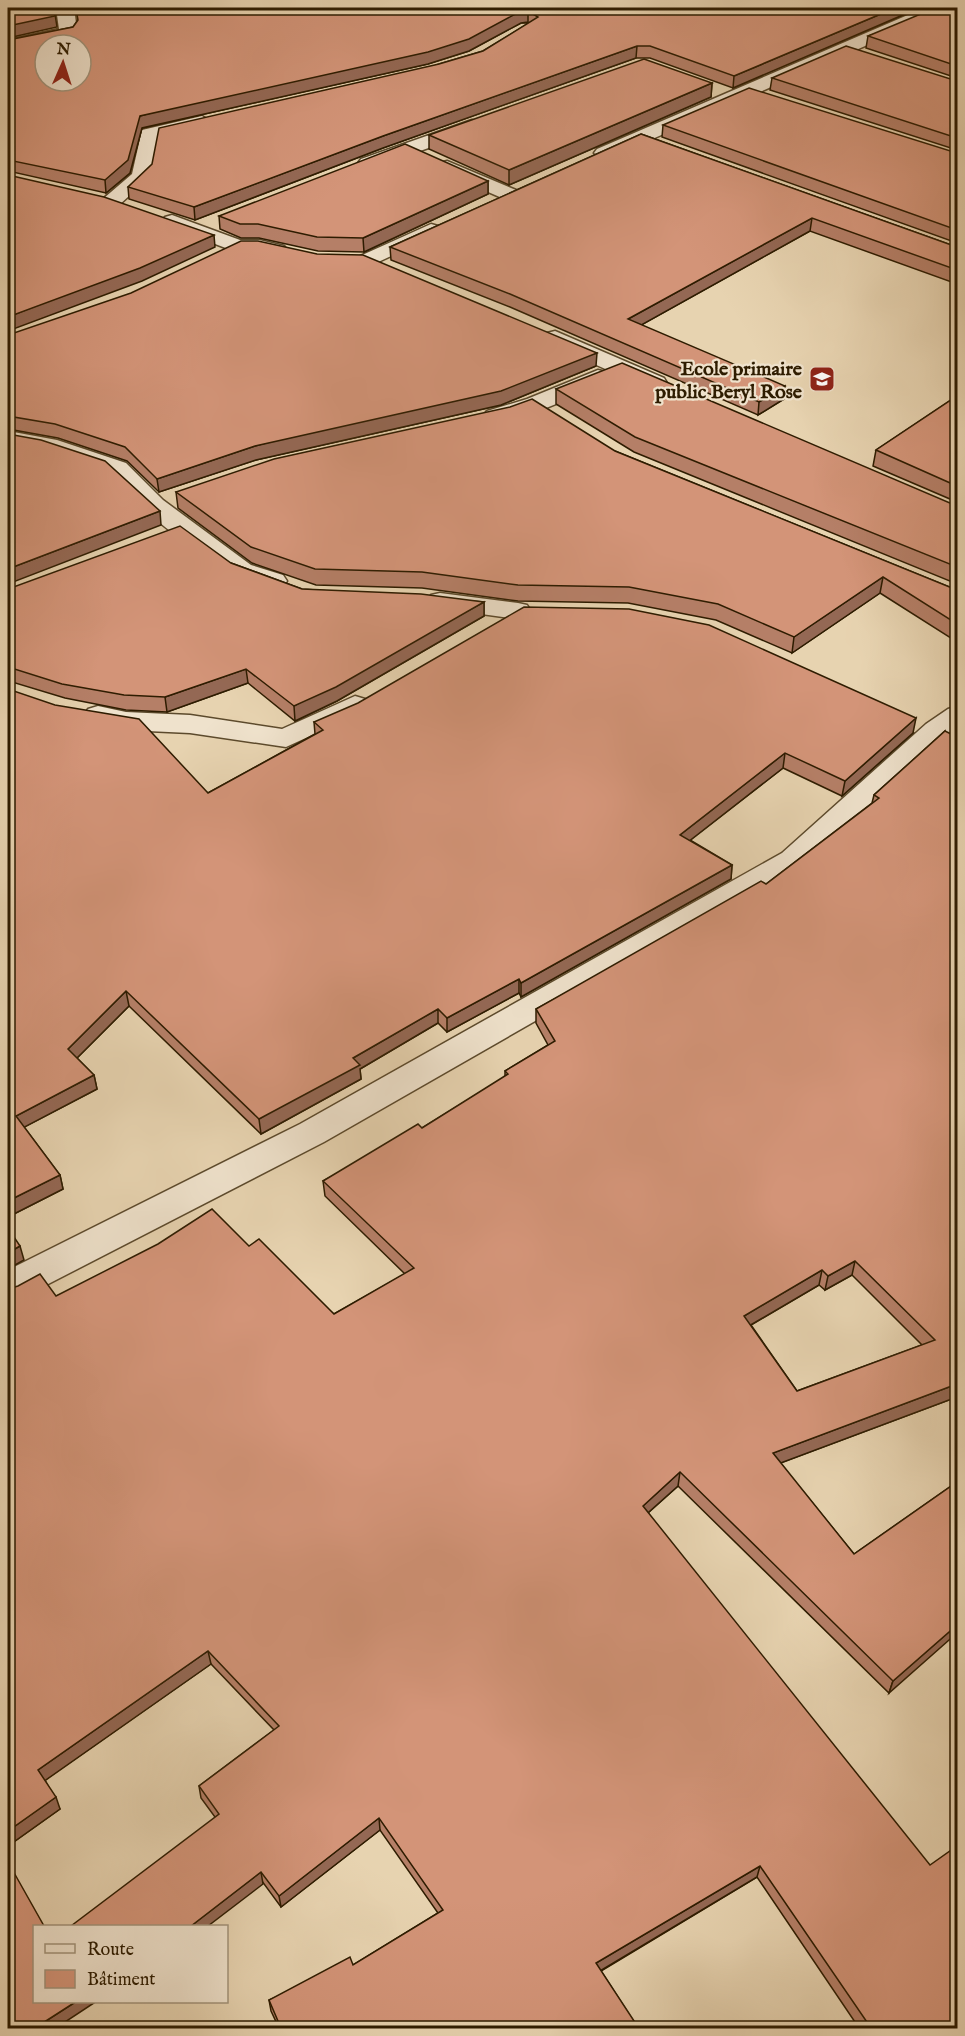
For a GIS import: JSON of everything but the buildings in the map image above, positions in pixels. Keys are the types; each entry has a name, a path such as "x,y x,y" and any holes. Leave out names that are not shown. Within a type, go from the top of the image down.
{"street":[{"path":"8,45 68,32 67,11"},
{"path":"585,161 845,49 936,15"},
{"path":"845,49 868,56"},
{"path":"705,86 771,99"},
{"path":"132,209 101,200 141,176 149,134 222,117"},
{"path":"348,171 486,121"},
{"path":"639,137 672,149"},
{"path":"407,149 509,194"},
{"path":"489,204 531,185"},
{"path":"153,215 238,246 260,246 295,254"},
{"path":"196,229 217,220"},
{"path":"398,272 357,260 448,222"},
{"path":"209,262 238,246"},
{"path":"533,328 674,391"},
{"path":"474,420 509,413 545,410 620,367"},
{"path":"8,438 50,445 117,468 165,501 172,532 242,570 292,588"},
{"path":"411,598 529,611 478,634"},
{"path":"69,710 126,720 190,724 286,738 348,710 378,692"},
{"path":"8,1287 312,1132 793,860 936,722"}],"place":[{"name":"Ecole primaire public Beryl Rose","path":"822,379"}]}
